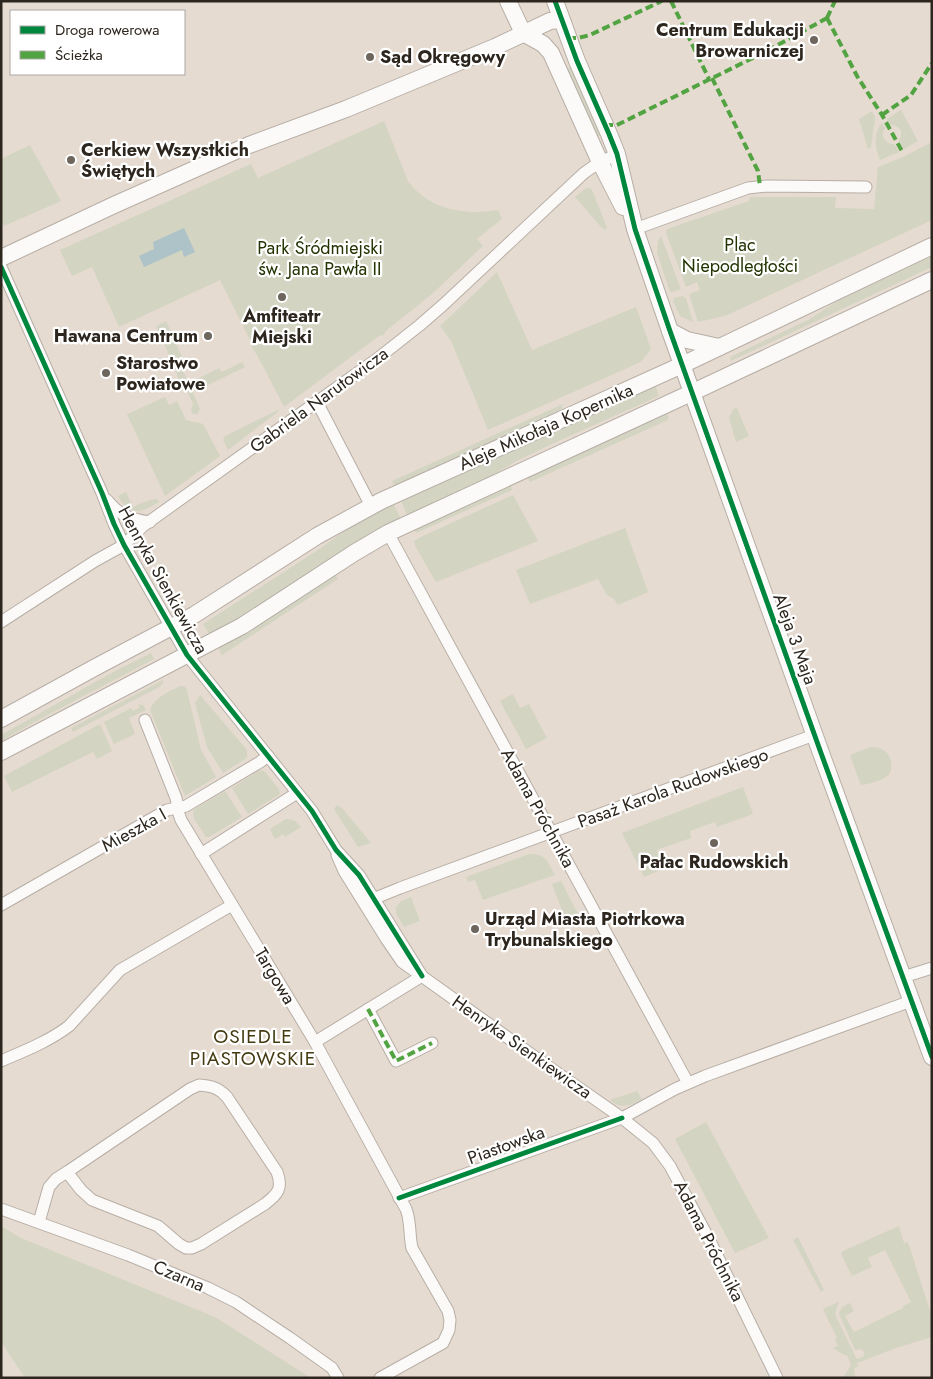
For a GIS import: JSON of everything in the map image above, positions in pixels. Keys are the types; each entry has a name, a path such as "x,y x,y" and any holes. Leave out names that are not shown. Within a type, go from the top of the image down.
{"street":[{"path":"508,1 523,34 540,41 548,48 600,162 635,230"},
{"path":"556,1 565,31 617,154 635,230"},
{"path":"1,258 249,145 346,109 495,47 553,20 558,20 565,31"},
{"path":"540,41 549,41 565,31"},
{"name":"Gabriela Narutowicza","path":"1,622 95,561 124,545 140,528 377,359 438,310 584,173 600,162 617,154"},
{"path":"635,230 748,188 767,186 866,187"},
{"name":"Aleja 3 Maja","path":"635,230 814,735 932,1057"},
{"name":"Aleje Mikołaja Kopernika","path":"1,719 205,608 317,536 371,506 682,365 932,246"},
{"name":"Henryka Sienkiewicza","path":"1,267 124,545 187,656 312,811 336,850 344,871 369,901 422,976 622,1118"},
{"name":"Aleje Mikołaja Kopernika","path":"1,752 187,656 255,618 388,533 928,283"},
{"path":"670,331 687,340 719,347"},
{"path":"317,402 371,506"},
{"path":"102,493 122,515 131,519 150,522"},
{"name":"Adama Próchnika","path":"388,533 688,1083"},
{"name":"Targowa","path":"145,720 176,798 180,817 315,1042 408,1214 412,1248 448,1311 450,1320 449,1330 443,1343 380,1378"},
{"name":"Pasaż Karola Rudowskiego","path":"369,901 814,735"},
{"name":"Mieszka I","path":"1,905 167,810 186,806 268,756"},
{"path":"201,854 298,793"},
{"path":"1,1061 44,1042 64,1030 120,970 232,905"},
{"path":"903,977 932,968"},
{"path":"315,1042 422,976"},
{"name":"Piastowska","path":"399,1198 622,1118 705,1076 911,1001"},
{"path":"368,1010 396,1061 432,1043"},
{"path":"39,1222 49,1186 56,1179 190,1089 200,1085 220,1089 228,1097 278,1172 280,1184 274,1196 265,1204 201,1244 189,1248 181,1246 165,1231 152,1223 92,1200 67,1172"},
{"name":"Adama Próchnika","path":"622,1118 649,1139 667,1161 723,1266 777,1378"},
{"name":"Czarna","path":"1,1209 128,1255 208,1288 236,1302 332,1368 338,1378"}],"green space":[{"path":"573,66 603,135 596,137 566,69"},
{"path":"901,110 918,141 904,149 899,141 901,132 899,128 890,125 887,119"},
{"path":"872,111 875,119 871,147 868,149 859,119"},
{"name":"Park Śródmiejski św. Jana Pawła II","path":"384,121 408,181 416,191 437,204 460,211 485,212 498,210 502,219 477,239 483,246 432,294 386,331 384,335 379,336 284,407 251,345 220,280 119,327 92,267 72,276 60,250 251,164 258,178"},
{"path":"882,123 885,128 884,139 888,143 894,144 899,152 880,160 876,136"},
{"name":"Plac Niepodległości","path":"932,142 932,220 725,316 698,322 689,294 700,290 697,282 686,287 666,233 667,229 749,201 750,197 836,197 835,208 874,209 878,167"},
{"path":"30,145 61,201 4,226 1,220 1,157 3,158"},
{"path":"586,188 592,190 607,228 606,230 602,228 575,197"},
{"path":"661,236 681,289 672,292 670,292 657,253 658,241"},
{"path":"932,256 932,267 731,361 730,357 808,320 839,300"},
{"path":"497,272 532,350 636,307 651,349 641,362 488,430 451,341 440,326"},
{"path":"682,296 686,298 693,322 680,316 673,301 674,298"},
{"path":"166,321 186,366 182,368 200,409 197,414 193,414 191,411 193,404 185,386 180,384 156,326"},
{"path":"242,362 245,367 202,388 197,379 219,368 222,372"},
{"path":"655,385 659,396 554,443 515,462 479,483 407,516 401,500"},
{"path":"165,397 169,405 177,401 186,420 203,424 220,456 165,496 127,414"},
{"path":"563,404 561,410 557,413 395,487 392,481"},
{"path":"737,408 749,436 736,442 729,418 733,409"},
{"path":"278,410 228,450 223,440 225,436"},
{"path":"667,414 668,420 530,482 527,477"},
{"path":"510,485 512,490 416,533 414,528"},
{"path":"126,492 133,507 154,499 157,499 159,502 147,509 131,510 122,503 118,496"},
{"path":"513,495 538,541 436,582 414,541"},
{"path":"393,503 401,519 236,621 210,635 203,624 321,548 360,520"},
{"path":"625,528 648,592 618,605 614,599 607,595 598,579 530,604 516,570"},
{"path":"335,575 338,579 222,655 219,647"},
{"path":"151,653 154,659 1,741 1,735"},
{"path":"163,680 161,686 73,732 71,728"},
{"path":"185,686 187,690 201,750 216,777 185,796 150,710 155,702 167,692"},
{"path":"513,694 520,708 529,704 547,738 526,749 500,701"},
{"path":"200,695 247,750 247,757 245,759 223,773 207,747 195,703"},
{"path":"138,704 143,705 146,710 129,718 135,734 114,744 104,722 131,708 133,711 140,707"},
{"path":"100,724 112,751 97,759 93,752 12,792 4,776"},
{"path":"871,747 880,748 887,753 891,760 890,772 889,775 882,779 861,785 850,756"},
{"path":"262,770 279,789 280,794 248,814 232,788"},
{"path":"743,787 753,814 717,827 715,822 690,831 691,838 657,850 660,860 658,864 661,870 644,877 622,833"},
{"path":"225,791 242,817 206,837 194,819 193,812"},
{"path":"337,805 342,808 371,843 358,847 334,809"},
{"path":"286,819 294,820 301,827 285,837 283,834 275,839 270,830 271,828"},
{"path":"529,854 540,855 546,859 555,875 483,900 475,880 468,882 466,877"},
{"path":"561,881 578,914 565,918 552,884"},
{"path":"411,897 420,921 404,927 396,914 396,907 401,901"},
{"path":"637,1091 642,1099 630,1105 618,1105 610,1100"},
{"path":"706,1122 769,1238 735,1253 675,1139"},
{"path":"1,1226 21,1238 215,1317 311,1378 25,1378 1,1342"},
{"path":"899,1226 904,1243 908,1242 932,1317 932,1337 857,1363 858,1367 854,1368 855,1378 840,1378 845,1375 851,1365 847,1355 833,1348 838,1346 835,1340 837,1338 823,1309 839,1302 835,1314 858,1359 864,1356 864,1352 861,1349 855,1350 839,1314 842,1307 850,1303 854,1311 845,1316 854,1332 903,1308 903,1306 911,1302 885,1250 868,1258 872,1267 852,1276 841,1254 843,1251"},
{"path":"798,1237 824,1290 821,1292 793,1240"}],"water":[{"path":"184,228 195,252 184,257 182,250 144,267 139,256 154,249 153,242"}],"marked path":[{"path":"568,38 590,35 662,1"},
{"path":"671,1 709,79"},
{"path":"827,18 835,1"},
{"path":"827,18 857,76 903,153"},
{"path":"605,125 617,125 763,53 827,18"},
{"path":"882,115 911,95 932,63"},
{"path":"712,78 758,171 760,186"},
{"path":"368,1009 396,1061 432,1043"}],"cycle path":[{"path":"555,1 577,61 617,154 635,229 670,331 932,1057"},
{"path":"1,267 124,545 187,655 312,811 336,850 359,875 422,976"},
{"path":"399,1198 622,1118"}],"place":[{"name":"Centrum Edukacji Browarniczej","path":"814,40"},
{"name":"Sąd Okręgowy","path":"370,57"},
{"name":"Cerkiew Wszystkich Świętych","path":"71,160"},
{"name":"Amfiteatr Miejski","path":"282,297"},
{"name":"Hawana Centrum","path":"208,336"},
{"name":"Starostwo Powiatowe","path":"106,373"},
{"name":"Pałac Rudowskich","path":"714,843"},
{"name":"Urząd Miasta Piotrkowa Trybunalskiego","path":"475,929"}],"district":[{"name":"OSIEDLE PIASTOWSKIE","path":"253,1047"}]}
